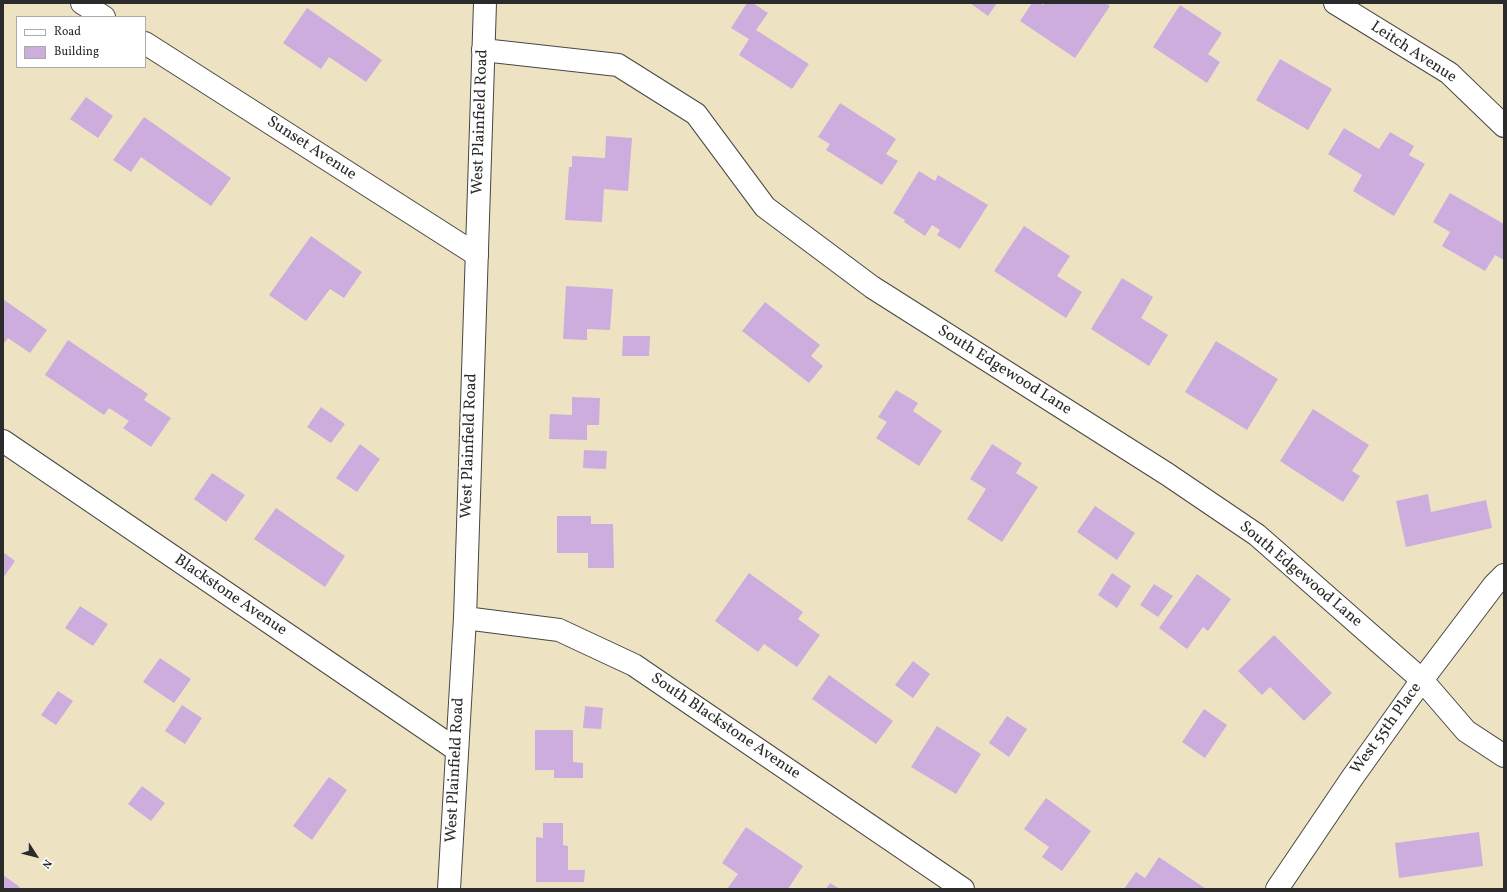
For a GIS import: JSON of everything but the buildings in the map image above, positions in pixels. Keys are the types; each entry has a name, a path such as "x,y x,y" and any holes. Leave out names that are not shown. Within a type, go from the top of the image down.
{"street":[{"path":"82,3 102,16"},
{"name":"West Plainfield Road","path":"449,889 456,750 465,618 485,3"},
{"name":"Leitch Avenue","path":"1335,3 1449,73 1504,126"},
{"name":"Sunset Avenue","path":"146,44 476,255"},
{"name":"South Edgewood Lane","path":"483,50 618,65 696,114 765,207 872,287 1166,474 1257,535 1422,680 1466,731 1504,756"},
{"name":"Blackstone Avenue","path":"3,441 456,750"},
{"name":"West 55th Place","path":"1277,889 1352,778 1422,680 1504,574"},
{"name":"South Blackstone Avenue","path":"465,618 559,630 634,665 963,889"}]}
